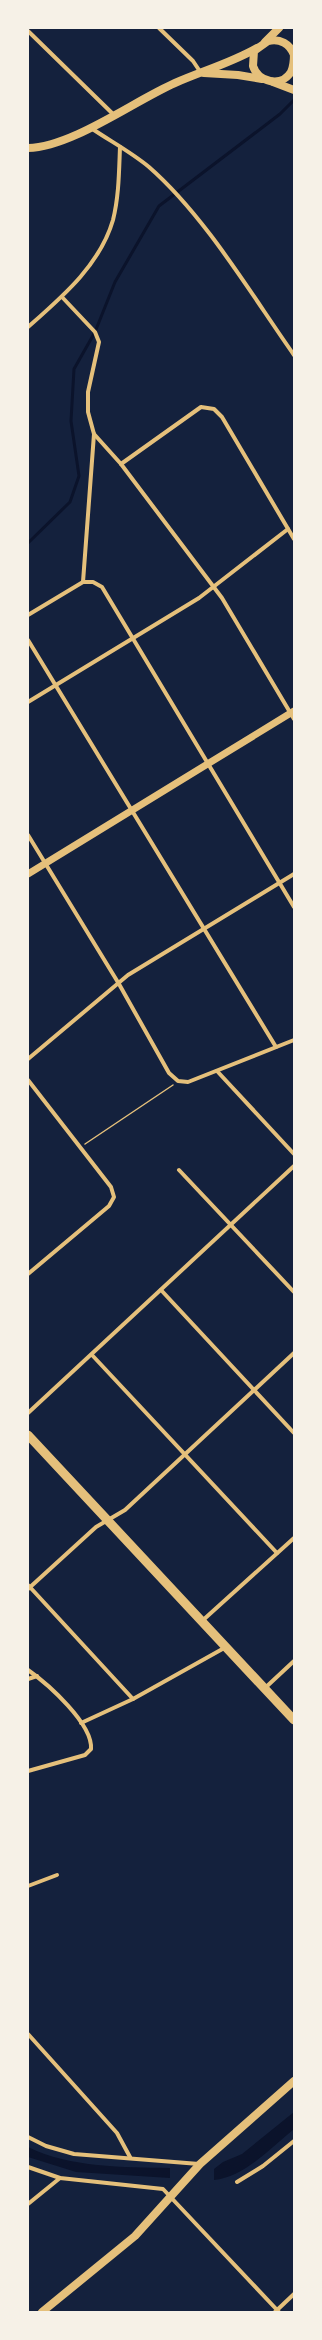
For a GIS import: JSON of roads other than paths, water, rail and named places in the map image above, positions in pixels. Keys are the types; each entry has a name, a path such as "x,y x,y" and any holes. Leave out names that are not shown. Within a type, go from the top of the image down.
{"main road":[{"path":"28,148 48,144 90,128 176,83 256,48 265,42 279,28"},
{"path":"265,42 275,40 282,42 291,49 294,54 294,63 287,76 267,80"},
{"path":"256,48 253,55 253,66 267,80"},
{"path":"201,73 238,75 267,80 294,90"},
{"path":"28,1435 294,1720"},
{"path":"42,2312 135,2236 200,2164 294,2082"}],"street":[{"path":"159,28 193,61 201,73"},
{"path":"28,31 114,115"},
{"path":"90,128 149,167 170,188 209,236 294,355"},
{"path":"28,327 62,297 89,266 102,246 112,221 117,196 120,147"},
{"path":"62,297 95,332 99,342 88,392 88,412 94,434 82,582"},
{"path":"121,464 201,407 214,410 222,417 294,539"},
{"path":"28,874 45,862 207,763 293,714 222,598 121,464 94,434"},
{"path":"28,702 199,598 212,586 288,529"},
{"path":"28,615 82,582 93,582 102,587 294,907"},
{"path":"28,640 276,1047"},
{"path":"28,835 119,984 169,1073 178,1082 188,1082 294,1040"},
{"path":"28,1059 128,976 294,874"},
{"path":"217,1071 294,1154"},
{"path":"28,1080 111,1186 114,1197 109,1206 28,1274"},
{"path":"28,1413 294,1166"},
{"path":"179,1170 294,1292"},
{"path":"162,1290 294,1433"},
{"path":"132,1699 29,1587 96,1526 125,1510 294,1353"},
{"path":"92,1355 277,1553"},
{"path":"202,1621 294,1538"},
{"path":"82,1723 132,1699 226,1647"},
{"path":"264,1688 294,1661"},
{"path":"28,1670 49,1686 82,1723 92,1740 92,1749 85,1755 28,1771"},
{"path":"28,1679 37,1676"},
{"path":"28,1886 57,1875"},
{"path":"28,2034 117,2134 130,2158"},
{"path":"28,2137 46,2146 74,2154 200,2164"},
{"path":"237,2182 263,2166 294,2141"},
{"path":"28,2167 60,2178 113,2185 157,2187 163,2189 172,2196 277,2311 294,2294"},
{"path":"28,2204 60,2178"}],"water":[{"path":"294,2112 294,2129 266,2153 246,2168 225,2178 214,2180 214,2169 223,2162 242,2154"},
{"path":"28,2147 45,2154 79,2163 170,2168 170,2178 76,2172 28,2157"}],"waterway":[{"path":"28,543 70,502 79,476 71,421 74,369 95,332 115,282 159,206 280,114 294,100"}]}
